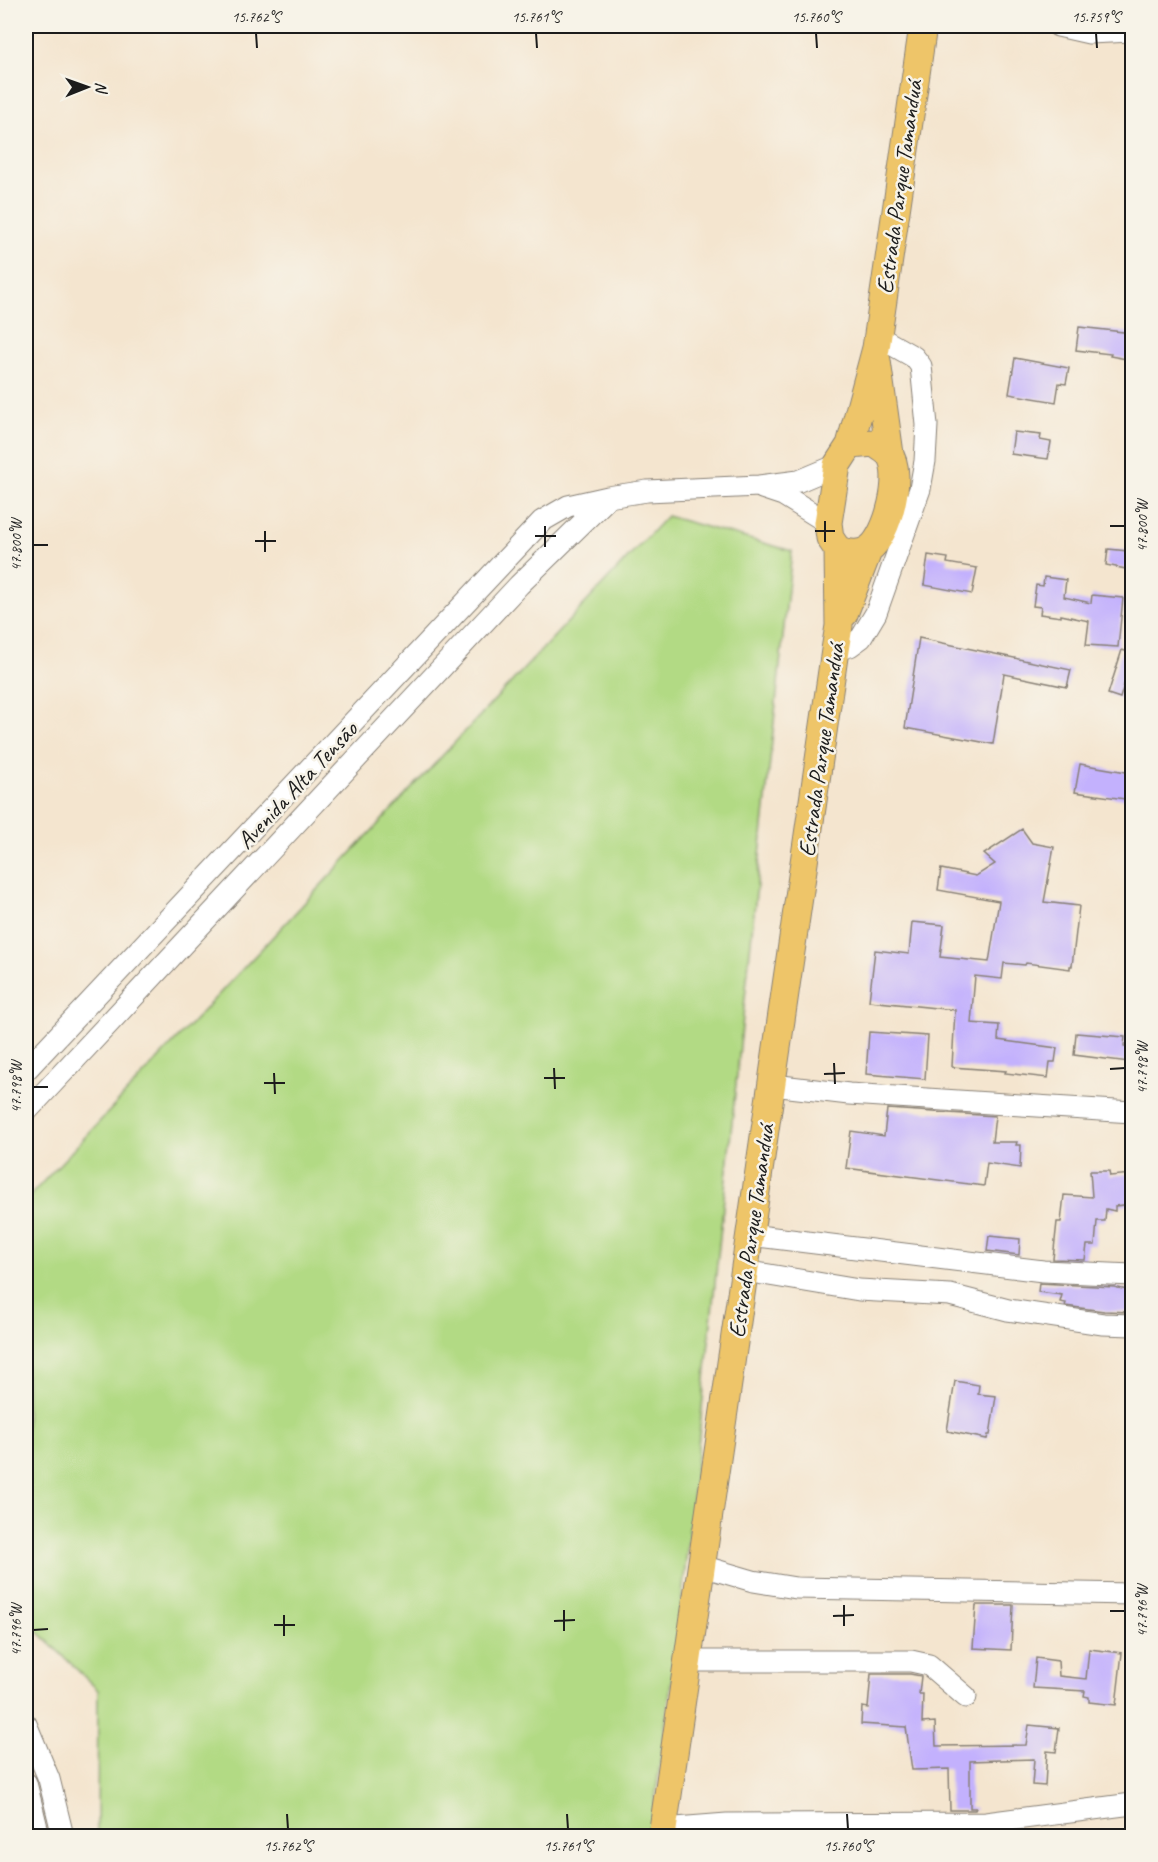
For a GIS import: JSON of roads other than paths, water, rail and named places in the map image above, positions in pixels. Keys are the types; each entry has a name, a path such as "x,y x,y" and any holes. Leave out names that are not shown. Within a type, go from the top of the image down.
{"main road":[{"name":"Estrada Parque Tamanduá","path":"663,1833 837,638 838,550 830,538 828,523 843,455 876,342 923,26"},
{"name":"Estrada Parque Tamanduá","path":"837,638 869,549 884,531 892,504 895,474 890,454 876,342"},
{"path":"843,455 874,443 890,454"},
{"path":"838,550 853,554 869,549"}],"street":[{"path":"1058,26 1089,33 1132,31"},
{"path":"837,638 850,645 861,638 876,613 920,489 925,461 927,425 921,366 914,357 876,342"},
{"name":"Avenida Alta Tensāo","path":"26,1070 542,521 568,506 608,497 647,491 759,486 799,481 843,455"},
{"name":"Avenida Alta Tensāo","path":"759,486 783,495 828,523"},
{"name":"Avenida Alta Tensāo","path":"26,1112 519,585 608,497"},
{"path":"772,1085 849,1094 1132,1112"},
{"path":"750,1235 1043,1271 1132,1275"},
{"path":"745,1271 859,1290 950,1295 1008,1310 1103,1324 1132,1325"},
{"path":"702,1566 753,1581 796,1588 1132,1594"},
{"path":"688,1661 911,1661 929,1665 966,1697"},
{"path":"26,1724 49,1779 63,1836"},
{"path":"26,1783 39,1836"},
{"path":"663,1833 986,1823 1132,1804"}]}
